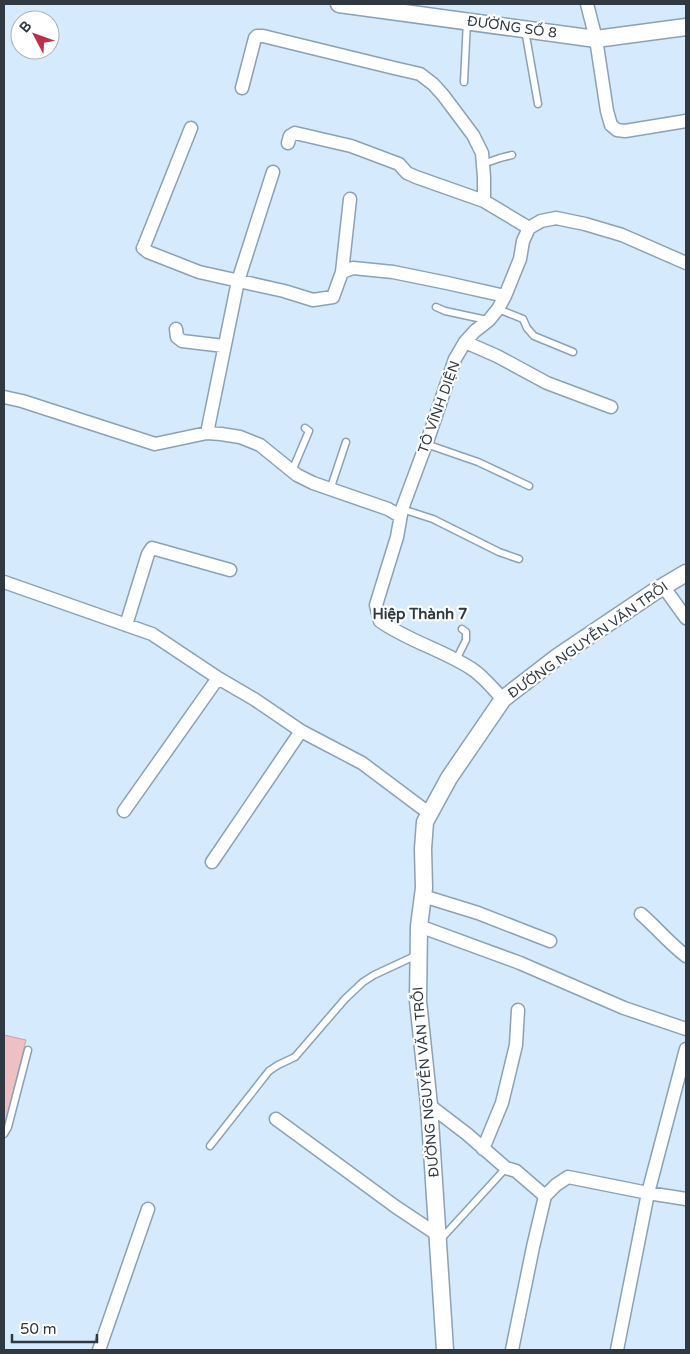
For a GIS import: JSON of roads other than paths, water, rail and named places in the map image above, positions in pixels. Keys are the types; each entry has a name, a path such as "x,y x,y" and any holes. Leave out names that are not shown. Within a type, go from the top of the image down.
{"street":[{"name":"ĐƯỜNG SỐ 8","path":"338,4 398,8 467,21 596,39 686,27"},
{"path":"587,4 596,39 607,111 611,125 617,130 625,131 686,121"},
{"path":"242,88 257,36 420,74 433,84 473,135 482,153 484,201"},
{"path":"191,128 143,248 148,252 199,272 284,291 313,300 333,297 342,272 350,199"},
{"path":"288,143 290,136 295,133 351,146 399,164 407,173 416,177 484,201 529,228 541,221 556,218 585,224 622,235 686,263"},
{"path":"207,434 238,281 273,172"},
{"name":"TÔ VĨNH DIỆN","path":"503,698 474,670 390,628 380,621 376,605 397,537 401,512 455,359 465,342 498,309 520,260 523,240 529,228"},
{"path":"342,272 353,268 393,272 505,296"},
{"path":"176,329 177,337 182,341 224,346"},
{"path":"465,342 497,356 547,383 611,407"},
{"path":"4,397 22,401 155,444 207,434 240,437 260,445 292,471 313,483 401,512"},
{"path":"126,626 148,554 152,548 230,570"},
{"name":"ĐƯỜNG NGUYỄN VĂN TRỖI","path":"445,1350 429,1105 418,1000 419,926 424,888 422,849 425,822 449,778 503,698 556,658 663,586 686,573"},
{"path":"4,582 152,634 301,731 362,763 430,814"},
{"path":"663,586 686,618"},
{"path":"124,810 218,678"},
{"path":"212,862 301,731"},
{"path":"423,896 478,913 550,941"},
{"path":"641,914 657,928 668,942 686,956"},
{"path":"419,926 520,963 624,1008 686,1029"},
{"path":"483,1149 502,1103 516,1045 518,1010"},
{"path":"617,1350 648,1193 684,1070 686,1049"},
{"path":"429,1105 506,1168 516,1170 545,1196"},
{"path":"276,1119 438,1238"},
{"path":"512,1350 545,1196 556,1185 568,1177 686,1199"},
{"path":"99,1350 148,1209"}],"lane":[{"path":"464,82 467,21"},
{"path":"525,29 538,104"},
{"path":"483,164 512,155"},
{"path":"436,307 445,311 489,320"},
{"path":"498,309 522,319 534,336 573,352"},
{"path":"292,471 309,432 305,428"},
{"path":"330,490 346,442"},
{"path":"426,444 478,462 529,486"},
{"path":"401,512 432,520 519,560"},
{"path":"456,660 466,640 466,632 462,629"},
{"path":"210,1146 269,1072 278,1065 295,1057 345,999 374,975 418,955"},
{"path":"4,1134 8,1127 28,1050"},
{"path":"438,1238 506,1168"}],"district":[{"name":"Hiệp Thành 7","path":"420,614"}]}
